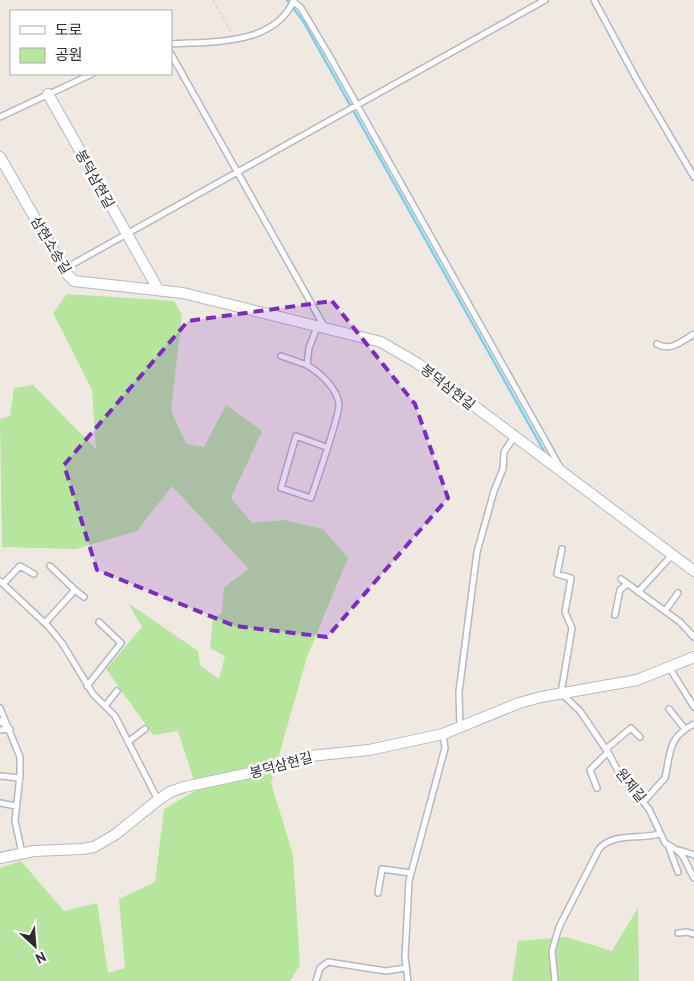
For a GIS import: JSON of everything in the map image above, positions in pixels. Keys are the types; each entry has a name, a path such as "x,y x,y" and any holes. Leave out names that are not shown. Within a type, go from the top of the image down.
{"street":[{"name":"봉덕삼현길","path":"48,94 126,234 160,289 381,342 399,350 694,570"},
{"name":"삼현소송길","path":"0,157 64,269 74,281 160,289"},
{"name":"봉덕삼현길","path":"0,858 22,853 94,847 116,834 158,800 184,787 250,773 300,757 369,750 443,734 519,703 561,693 637,680 694,657"}],"lane":[{"path":"64,269 545,0"},
{"path":"594,0 637,80 694,177"},
{"path":"172,44 256,35 282,19 290,9 293,1 301,8 564,472"},
{"path":"172,56 238,173 321,328 309,348 307,365"},
{"path":"0,118 90,75"},
{"path":"657,344 663,348 670,347 694,334"},
{"path":"281,356 307,365 315,370 336,394 339,406 311,498 281,488 296,436 326,447"},
{"path":"460,728 459,692 477,552 494,491 503,469 504,452 514,437"},
{"path":"561,693 572,628 565,612 571,578 558,574 562,549"},
{"path":"638,592 673,553"},
{"path":"34,574 20,566 1,583 45,623 62,643 93,694 122,724 158,800"},
{"path":"50,566 84,597"},
{"path":"621,579 680,622 694,637"},
{"path":"615,615 620,590 627,584"},
{"path":"45,623 76,590"},
{"path":"665,611 678,594"},
{"path":"87,686 121,643 99,622"},
{"path":"669,667 693,705"},
{"path":"105,706 117,691"},
{"name":"원제길","path":"561,693 580,712 607,750 620,775 644,801 655,819 659,834 668,845 694,855"},
{"path":"0,708 20,757 20,778 15,821 22,853"},
{"path":"669,709 685,729"},
{"path":"0,721 10,729"},
{"path":"644,801 665,778 666,765 672,744 678,734 694,724"},
{"path":"597,788 590,770 607,750 631,728 640,737"},
{"path":"0,730 10,729"},
{"path":"130,741 145,729"},
{"path":"408,981 405,968 407,895 411,873 445,748 443,734"},
{"path":"0,776 20,778"},
{"path":"0,803 16,806"},
{"path":"555,981 552,951 559,926 599,849 606,842 618,838 642,838 659,834"},
{"path":"668,845 678,872"},
{"path":"679,850 694,878"},
{"path":"378,893 382,869 411,873"},
{"path":"678,933 694,933"},
{"path":"316,981 320,968 328,962 386,971 405,968"}],"path":[{"path":"213,0 235,38"}],"highlighted area":[{"path":"332,301 415,404 448,498 327,637 235,626 97,570 64,465 188,321"}],"green space":[{"path":"67,294 174,301 182,315 171,410 186,444 204,447 226,405 262,431 231,498 252,523 284,520 323,529 348,558 307,657 271,783 293,855 300,965 290,981 0,981 0,868 21,861 64,911 97,903 108,973 125,968 119,899 155,882 164,809 197,790 178,731 153,735 106,669 142,627 128,603 198,651 200,665 219,679 225,656 210,648 213,619 222,613 224,587 249,569 172,486 137,531 76,549 2,547 0,419 10,416 14,388 33,385 96,449 92,390 53,313"},
{"path":"638,908 639,981 512,981 518,941 566,937 612,951"}],"waterway":[{"path":"287,0 303,21 545,453"}]}
